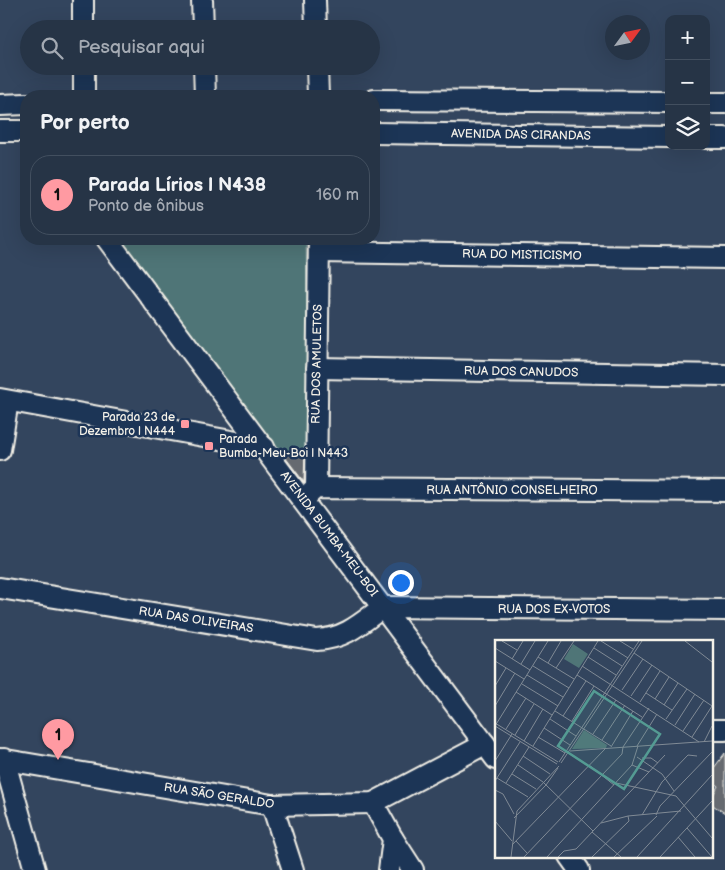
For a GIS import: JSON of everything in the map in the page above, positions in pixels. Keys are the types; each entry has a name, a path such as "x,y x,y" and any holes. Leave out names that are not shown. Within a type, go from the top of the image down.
{"street":[{"path":"83,0 83,20"},
{"path":"202,0 203,20"},
{"path":"315,0 316,20"},
{"path":"84,75 84,90"},
{"path":"204,75 204,90"},
{"path":"317,75 318,90"},
{"path":"380,100 665,102"},
{"path":"710,103 725,103"},
{"path":"0,105 20,104"},
{"path":"0,131 20,132"},
{"name":"AVENIDA DAS CIRANDAS","path":"380,133 665,137"},
{"path":"710,138 725,138"},
{"name":"AVENIDA BUMBA-MEU-BOI","path":"112,245 264,447 310,494 383,607 488,740"},
{"name":"RUA DO MISTICISMO","path":"319,245 725,258"},
{"name":"RUA DOS AMULETOS","path":"310,494 317,368 319,245"},
{"name":"RUA DOS CANUDOS","path":"317,368 725,375"},
{"path":"0,450 4,400 264,447"},
{"name":"RUA ANTÔNIO CONSELHEIRO","path":"310,494 725,491"},
{"name":"RUA DAS OLIVEIRAS","path":"0,588 316,640 333,639 346,634 383,607"},
{"name":"RUA DOS EX-VOTOS","path":"383,607 725,610"},
{"path":"712,730 725,730"},
{"name":"RUA SÃO GERALDO","path":"2,759 272,805 373,803 488,740"},
{"path":"2,759 35,870"},
{"path":"373,803 413,870"},
{"path":"272,805 294,870"},
{"path":"389,870 393,839"},
{"path":"570,858 579,870"}],"green space":[{"path":"122,245 306,245 310,448 276,454"}],"building":[{"path":"305,449 304,482 282,453"},
{"path":"725,753 725,813 712,805 712,797 718,786 712,781 712,771"}],"place":[{"name":"Parada 23 de Dezembro | N444","path":"185,424"},
{"name":"Parada Bumba-Meu-Boi | N443","path":"209,446"},
{"name":"Parada Lírios | N438","path":"58,760"}]}
